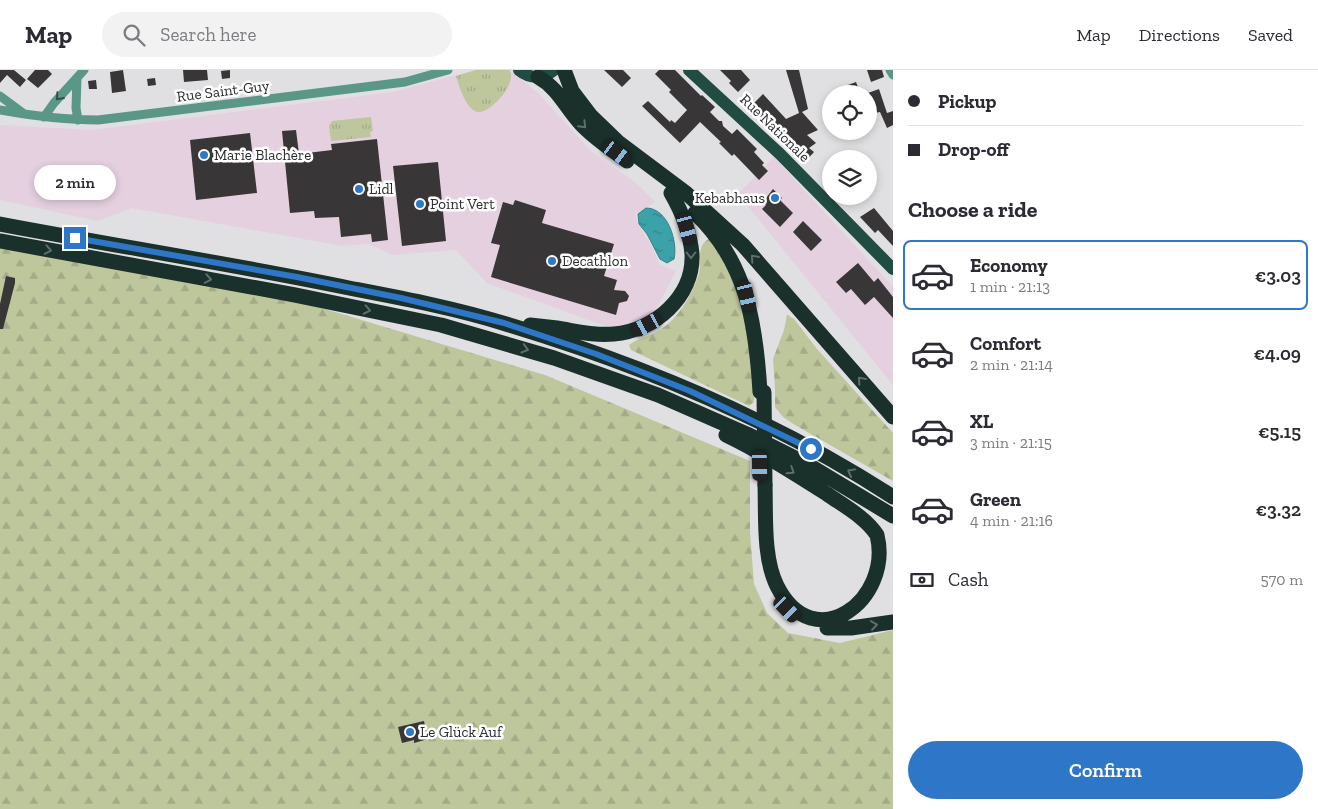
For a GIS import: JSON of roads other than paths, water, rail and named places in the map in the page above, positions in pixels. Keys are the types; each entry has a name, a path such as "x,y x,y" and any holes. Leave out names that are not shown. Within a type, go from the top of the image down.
{"highway":[{"path":"564,70 572,91 591,116 618,142 686,192 743,245 893,417"},
{"path":"538,77 553,87 581,124 597,139 671,193 704,221 719,240 740,278 747,296 753,323 762,392"},
{"path":"504,323 557,328 589,334 614,334 637,330 657,320 674,304 681,294 688,277 692,256 690,239 684,218 671,193"},
{"path":"658,395 682,413 739,441 786,468 858,515 876,534 885,553 885,575 880,589 868,605 850,617 837,620 820,620 798,611 784,598 776,585 770,565 766,535 763,485 762,392 761,341 752,295 735,256 705,210"},
{"path":"0,224 297,277 401,298 504,323 596,354 690,391 811,449 893,497"},
{"path":"0,240 295,294 441,325 554,358 658,395 747,434 805,463 893,516"},
{"path":"763,485 761,535 765,566 772,587 780,602 795,616 812,625 825,628 850,628 893,622"}],"main road":[{"path":"520,70 530,76 538,77 545,76 554,70"},
{"name":"Rue Nationale","path":"689,70 780,154 893,269"},
{"name":"Rue Nationale","path":"694,70 718,96"}],"street":[{"path":"44,117 54,102 84,70"},
{"name":"Rue Saint-Guy","path":"0,110 44,117 98,120 405,82 448,70"},
{"path":"890,70 893,75"},
{"path":"77,78 76,108 78,120"},
{"path":"0,96 25,114"}],"water":[{"path":"646,208 654,209 666,220 670,227 675,252 674,259 667,263 660,259 647,234 639,224 638,214"}],"place":[{"name":"Marie Blachère","path":"204,155"},
{"name":"Lidl","path":"359,189"},
{"name":"Kebabhaus","path":"775,198"},
{"name":"Point Vert","path":"420,204"},
{"name":"Decathlon","path":"552,261"},
{"name":"Le Glück Auf","path":"410,732"}]}
